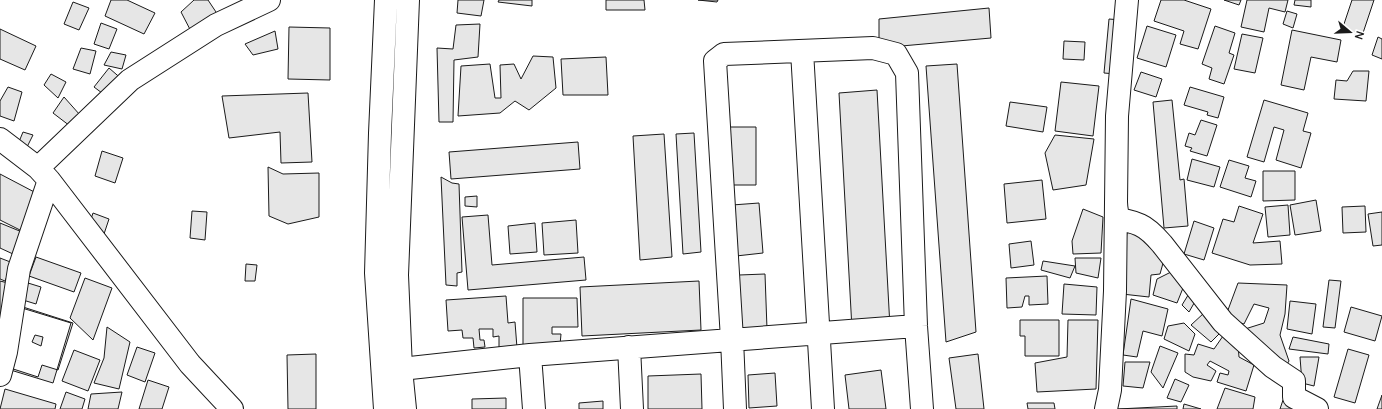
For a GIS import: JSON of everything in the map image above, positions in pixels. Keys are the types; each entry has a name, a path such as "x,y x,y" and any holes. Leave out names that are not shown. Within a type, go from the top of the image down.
{"street":[{"path":"0,375 6,352 19,269 43,174 130,80 216,25 269,0"},
{"path":"386,0 380,125 376,273 386,409"},
{"path":"405,409 401,369 397,275 408,0"},
{"path":"1106,409 1110,390 1115,291 1117,116 1127,0"},
{"path":"735,409 715,61 724,54 873,48 896,54 906,73 916,326 922,409"},
{"path":"802,51 823,409"},
{"path":"2,147 43,174 190,364 232,409"},
{"path":"1116,187 1117,214 1122,220 1140,225 1151,232 1223,322 1273,368 1294,381 1294,397 1318,409"},
{"path":"401,369 530,355 916,326"},
{"path":"629,347 632,409"},
{"path":"530,355 534,409"}],"building":[{"path":"111,0 127,0 155,13 144,34 105,16"},
{"path":"194,0 208,0 220,18 195,39 181,12"},
{"path":"458,0 484,0 481,16 457,13"},
{"path":"499,0 532,0 532,6 498,2"},
{"path":"606,0 644,0 645,10 606,10"},
{"path":"698,0 718,0 717,2"},
{"path":"1161,0 1184,0 1211,9 1198,49 1180,44 1184,31 1154,21"},
{"path":"1224,0 1241,0 1239,5"},
{"path":"1247,0 1288,0 1285,12 1269,8 1264,32 1241,27"},
{"path":"1295,0 1311,0 1311,7 1294,5"},
{"path":"1352,0 1374,0 1362,36 1342,30"},
{"path":"73,2 89,8 79,30 64,24"},
{"path":"989,8 991,38 879,48 879,19"},
{"path":"1287,11 1297,14 1293,28 1283,24"},
{"path":"1109,19 1121,20 1116,74 1104,73"},
{"path":"101,23 117,29 109,49 94,44"},
{"path":"480,24 478,57 454,60 453,122 439,122 437,48 453,49 456,25"},
{"path":"1147,26 1176,35 1166,67 1137,58"},
{"path":"1215,26 1235,33 1229,53 1234,55 1224,84 1209,79 1212,68 1202,64"},
{"path":"289,27 330,28 330,80 288,79"},
{"path":"0,29 36,46 25,70 0,59"},
{"path":"1292,30 1341,40 1337,62 1311,57 1304,90 1281,85"},
{"path":"275,31 278,49 253,55 245,44"},
{"path":"1242,34 1263,38 1255,73 1234,69"},
{"path":"1378,37 1382,39 1382,59 1372,55"},
{"path":"1064,41 1085,42 1084,60 1063,59"},
{"path":"81,48 96,51 90,74 73,69"},
{"path":"111,52 126,55 122,69 104,65"},
{"path":"533,56 553,57 556,88 529,110 515,101 500,113 458,116 461,66 490,64 495,98 501,98 500,65 514,64 521,79"},
{"path":"606,57 608,95 563,95 561,59"},
{"path":"957,64 976,332 946,342 926,66"},
{"path":"109,68 124,81 110,99 94,87"},
{"path":"1353,71 1369,71 1366,101 1334,99 1336,80 1347,81"},
{"path":"1141,72 1162,79 1156,97 1134,90"},
{"path":"51,74 66,82 58,98 44,85"},
{"path":"1061,82 1099,86 1093,136 1055,131"},
{"path":"8,87 22,92 14,121 0,116 0,101"},
{"path":"1190,87 1224,97 1218,118 1207,115 1208,112 1184,105"},
{"path":"877,90 890,327 852,329 839,93"},
{"path":"308,93 312,162 281,163 280,132 229,138 222,96"},
{"path":"64,97 80,115 70,126 53,113"},
{"path":"1172,100 1180,180 1184,179 1188,226 1164,228 1153,102"},
{"path":"1264,100 1308,113 1303,131 1311,133 1301,168 1276,160 1284,130 1274,127 1264,162 1247,157"},
{"path":"1010,102 1047,107 1043,132 1006,126"},
{"path":"1201,120 1217,125 1207,156 1190,151 1192,148 1185,146 1189,133 1195,135"},
{"path":"729,127 756,127 756,185 728,185"},
{"path":"23,132 33,135 22,157 16,149"},
{"path":"694,133 701,252 683,254 676,134"},
{"path":"664,134 672,257 640,260 633,136"},
{"path":"1055,135 1094,139 1086,185 1053,190 1045,153"},
{"path":"578,142 580,169 451,179 449,152"},
{"path":"102,151 123,158 115,183 95,176"},
{"path":"1192,159 1220,167 1214,187 1187,180"},
{"path":"1229,160 1249,166 1245,178 1256,181 1251,197 1220,187"},
{"path":"268,167 283,174 319,173 319,217 288,224 269,216"},
{"path":"1263,171 1295,171 1295,200 1263,201"},
{"path":"0,174 40,195 22,231 0,220"},
{"path":"441,177 452,183 459,184 462,272 457,273 457,286 446,285"},
{"path":"1042,180 1046,219 1007,223 1004,184"},
{"path":"477,196 477,207 465,206 465,197"},
{"path":"1316,200 1321,231 1295,235 1290,205"},
{"path":"759,203 763,253 736,256 732,205"},
{"path":"1288,205 1290,235 1268,237 1265,207"},
{"path":"1239,206 1263,214 1253,243 1280,241 1282,264 1250,265 1212,253 1223,219 1234,222"},
{"path":"1365,206 1366,232 1343,233 1342,207"},
{"path":"1083,209 1103,217 1101,253 1073,254 1072,241"},
{"path":"192,211 207,212 205,240 190,238"},
{"path":"1382,212 1382,245 1373,246 1368,214"},
{"path":"93,213 109,219 104,234 88,228"},
{"path":"488,215 492,265 584,257 586,280 468,290 462,217"},
{"path":"576,220 578,253 544,255 542,223"},
{"path":"1194,221 1214,228 1204,260 1184,254"},
{"path":"0,223 22,232 13,254 0,248"},
{"path":"535,223 537,252 510,254 508,226"},
{"path":"1127,230 1150,237 1148,246 1165,256 1160,274 1151,275 1149,297 1122,294"},
{"path":"1031,241 1034,265 1011,268 1009,244"},
{"path":"36,257 81,273 74,292 29,276"},
{"path":"0,258 13,263 5,281 0,279"},
{"path":"1075,258 1101,258 1098,278 1076,273"},
{"path":"1043,261 1075,266 1070,278 1041,270"},
{"path":"246,264 257,265 255,281 245,281"},
{"path":"1171,272 1185,283 1177,303 1153,295 1157,279"},
{"path":"765,274 767,329 740,330 739,275"},
{"path":"1047,276 1048,304 1029,305 1029,296 1025,296 1022,307 1007,308 1006,278"},
{"path":"85,278 112,288 93,340 70,318"},
{"path":"1329,280 1341,281 1335,328 1323,327"},
{"path":"0,281 12,284 0,328"},
{"path":"699,281 701,330 582,336 580,287"},
{"path":"28,283 41,287 36,304 23,300"},
{"path":"1238,283 1287,285 1285,314 1280,335 1289,361 1284,369 1245,329 1264,323 1269,308 1254,304 1244,324 1225,318"},
{"path":"1064,284 1097,287 1096,315 1062,314"},
{"path":"1190,292 1197,298 1189,312 1182,305"},
{"path":"506,296 508,323 515,322 517,348 499,350 499,336 493,337 493,329 479,329 480,340 484,340 485,347 474,348 473,338 463,338 462,330 448,331 446,300"},
{"path":"523,298 577,298 578,327 552,327 552,334 561,334 560,345 523,345"},
{"path":"1131,299 1168,309 1162,336 1143,331 1137,357 1123,355"},
{"path":"1290,301 1316,304 1312,334 1287,329"},
{"path":"23,307 73,323 58,370 42,365 38,377 4,366","holes":["35,335 43,337 41,346 32,342"]},
{"path":"1351,307 1382,316 1375,341 1344,332"},
{"path":"22,308 71,323 53,383 4,368"},
{"path":"1204,313 1224,329 1211,342 1191,325"},
{"path":"1020,320 1059,320 1059,356 1025,356 1025,336 1020,336"},
{"path":"1068,320 1098,320 1096,389 1037,392 1035,363 1067,357"},
{"path":"1184,323 1195,334 1189,351 1164,339 1168,326"},
{"path":"107,327 130,342 119,389 94,383 104,358"},
{"path":"1223,336 1238,345 1239,357 1254,365 1246,391 1217,382 1220,373 1228,375 1229,371 1210,361 1207,365 1216,371 1211,381 1193,377 1185,372 1185,354 1194,355 1198,344 1214,349"},
{"path":"1293,337 1329,344 1328,354 1289,349"},
{"path":"1160,346 1178,353 1163,388 1151,372"},
{"path":"137,347 155,353 145,382 127,375"},
{"path":"1348,349 1369,355 1355,403 1334,397"},
{"path":"74,350 100,360 88,391 62,381"},
{"path":"316,354 316,409 288,409 287,355"},
{"path":"978,354 984,409 956,409 949,358"},
{"path":"1300,357 1319,357 1314,386 1302,383"},
{"path":"1125,362 1150,362 1143,388 1123,386"},
{"path":"881,370 886,409 849,409 845,375"},
{"path":"775,373 777,406 749,408 748,375"},
{"path":"701,374 702,409 648,409 648,376"},
{"path":"1175,379 1189,385 1181,402 1167,398"},
{"path":"148,380 169,387 162,409 139,409"},
{"path":"1225,388 1255,397 1253,409 1217,409"},
{"path":"5,389 56,404 55,409 0,409"},
{"path":"66,392 85,399 82,409 60,409"},
{"path":"122,392 118,409 88,409 91,394"},
{"path":"1382,395 1382,409 1377,409"},
{"path":"506,398 506,409 472,409 472,399"},
{"path":"1283,400 1295,404 1293,409 1280,409"},
{"path":"603,401 603,409 579,409 579,403"},
{"path":"1027,403 1054,403 1055,409 1028,409"},
{"path":"1184,404 1201,409 1183,409"},
{"path":"1177,406 1177,409 1118,409"}]}
